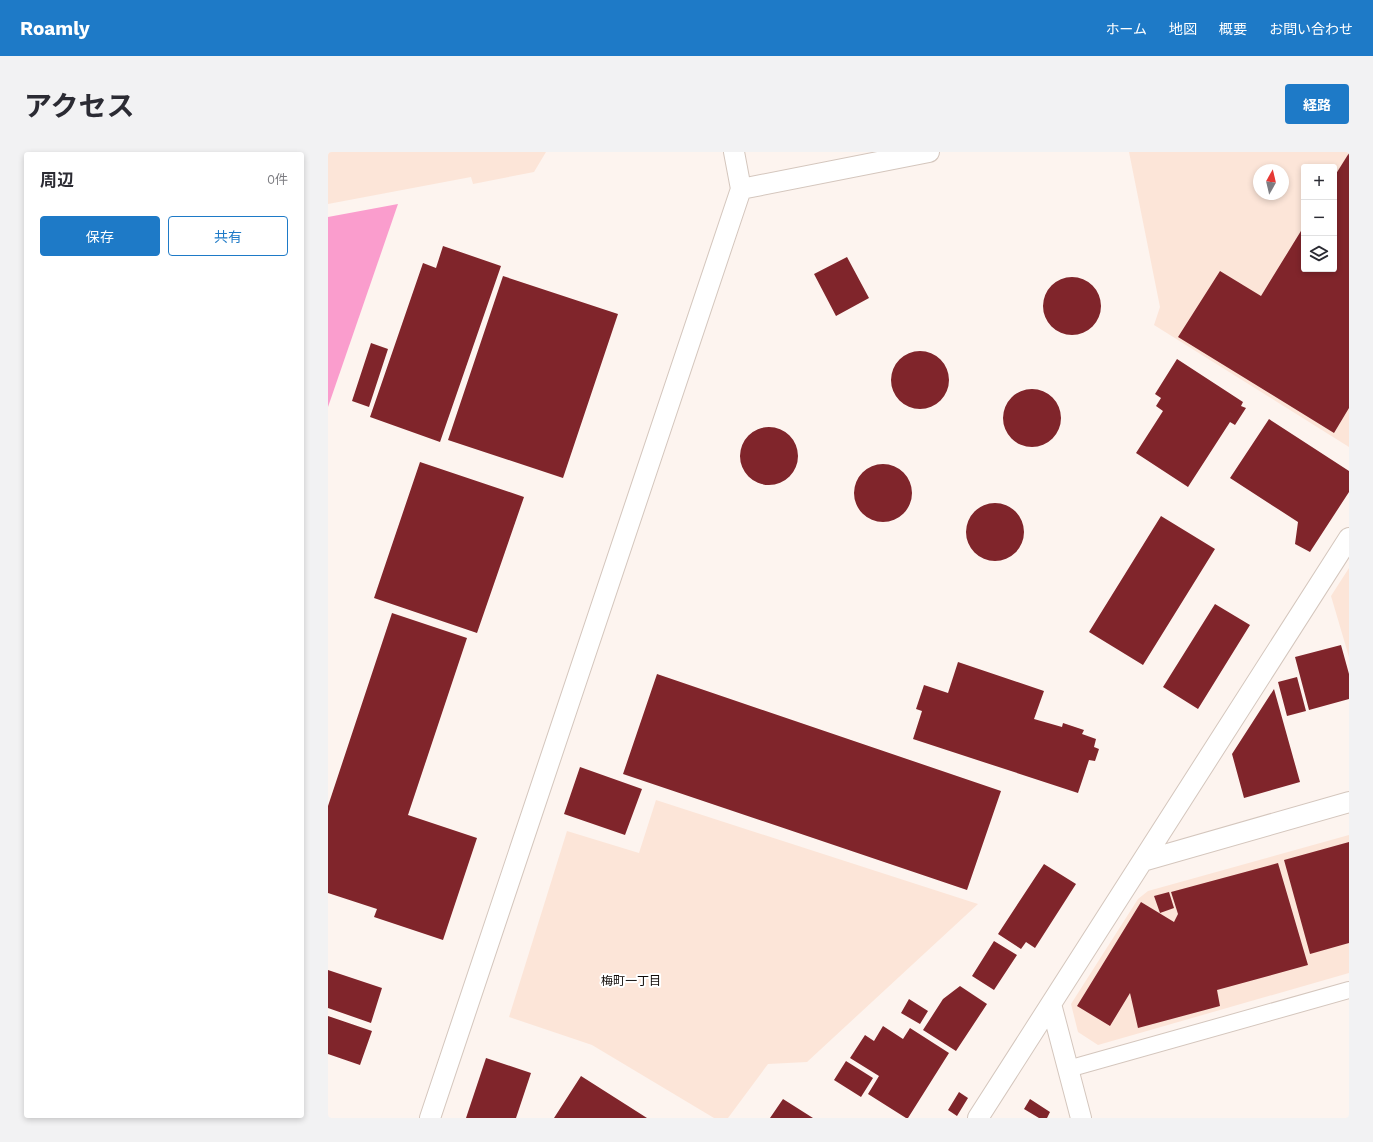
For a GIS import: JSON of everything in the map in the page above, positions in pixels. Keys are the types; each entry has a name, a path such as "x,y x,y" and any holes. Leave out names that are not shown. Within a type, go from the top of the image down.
{"street":[{"path":"430,1118 741,189 734,152"},
{"path":"741,189 929,152"},
{"path":"978,1118 1349,538"},
{"path":"1143,861 1349,802"},
{"path":"1068,1069 1349,990"},
{"path":"1052,1004 1081,1118"}],"shaded area":[{"path":"328,152 546,152 534,172 473,184 471,177 328,204"},
{"path":"1129,152 1349,152 1349,447 1154,325 1160,307"},
{"path":"398,204 328,407 328,217"},
{"path":"1349,568 1349,657 1331,596"},
{"path":"656,800 978,904 807,1062 768,1064 728,1118 714,1118 592,1045 509,1017 567,831 639,853"},
{"path":"1349,835 1349,973 1098,1045 1078,1032 1071,1004 1138,899 1148,891"}],"building":[{"path":"1349,153 1349,408 1334,433 1178,337 1220,271 1261,296 1301,231 1301,272 1337,272 1337,172"},
{"path":"443,246 501,266 440,442 370,417 423,263 436,268"},
{"path":"847,257 869,298 836,316 814,274"},
{"path":"503,276 618,314 563,478 448,440"},
{"path":"1066,277 1078,277 1093,285 1101,300 1101,312 1093,327 1078,335 1066,335 1051,327 1043,312 1043,300 1051,285"},
{"path":"371,343 388,349 369,407 352,401"},
{"path":"914,351 926,351 941,359 949,374 949,386 941,401 926,409 914,409 899,401 891,386 891,374 899,359"},
{"path":"1177,359 1243,402 1241,406 1246,408 1235,425 1230,422 1188,487 1136,453 1163,411 1156,406 1161,398 1155,394"},
{"path":"1026,389 1038,389 1053,397 1061,412 1061,424 1053,439 1038,447 1026,447 1011,439 1003,424 1003,412 1011,397"},
{"path":"1269,419 1349,471 1349,492 1310,552 1295,544 1298,522 1230,478"},
{"path":"763,427 775,427 790,435 798,450 798,462 790,477 775,485 763,485 748,477 740,462 740,450 748,435"},
{"path":"420,462 524,497 477,633 374,598"},
{"path":"877,464 889,464 904,472 912,487 912,499 904,514 889,522 877,522 862,514 854,499 854,487 862,472"},
{"path":"989,503 1001,503 1016,511 1024,526 1024,538 1016,553 1001,561 989,561 974,553 966,538 966,526 974,511"},
{"path":"1161,516 1215,549 1143,665 1089,632"},
{"path":"1215,604 1250,625 1198,709 1163,687"},
{"path":"392,613 467,638 408,815 477,838 443,940 374,917 377,909 328,893 328,806"},
{"path":"1341,645 1349,674 1349,699 1309,710 1295,657"},
{"path":"958,662 1044,691 1034,719 1062,727 1063,723 1084,730 1082,734 1096,739 1094,747 1099,749 1095,761 1089,760 1078,793 913,739 922,711 916,709 924,685 948,693"},
{"path":"657,674 1001,791 967,890 623,774"},
{"path":"1297,677 1306,711 1287,716 1278,682"},
{"path":"1274,689 1300,782 1244,798 1232,754"},
{"path":"580,767 642,789 625,835 564,814"},
{"path":"1349,842 1349,943 1310,954 1284,860"},
{"path":"1278,863 1308,965 1217,990 1220,1006 1138,1028 1130,993 1110,1026 1077,1006 1141,902 1174,922 1178,914 1171,892"},
{"path":"1044,864 1076,884 1035,948 1026,942 1021,949 998,934"},
{"path":"1169,892 1174,908 1160,913 1154,896"},
{"path":"994,941 1017,955 994,990 972,976"},
{"path":"328,970 382,988 371,1023 328,1008"},
{"path":"960,986 987,1004 956,1051 923,1030 943,999"},
{"path":"909,999 928,1011 920,1024 901,1013"},
{"path":"328,1016 372,1031 360,1065 328,1054"},
{"path":"883,1026 903,1039 910,1028 949,1053 908,1118 868,1094 879,1076 850,1058 865,1035 874,1041"},
{"path":"486,1058 531,1073 516,1118 466,1118"},
{"path":"846,1061 873,1078 861,1097 834,1080"},
{"path":"581,1076 647,1118 554,1118"},
{"path":"959,1092 968,1098 957,1116 948,1110"},
{"path":"783,1099 813,1118 770,1118"},
{"path":"1030,1099 1050,1112 1047,1118 1039,1118 1024,1109"}],"district":[{"name":"梅町一丁目","path":"631,981"}]}
